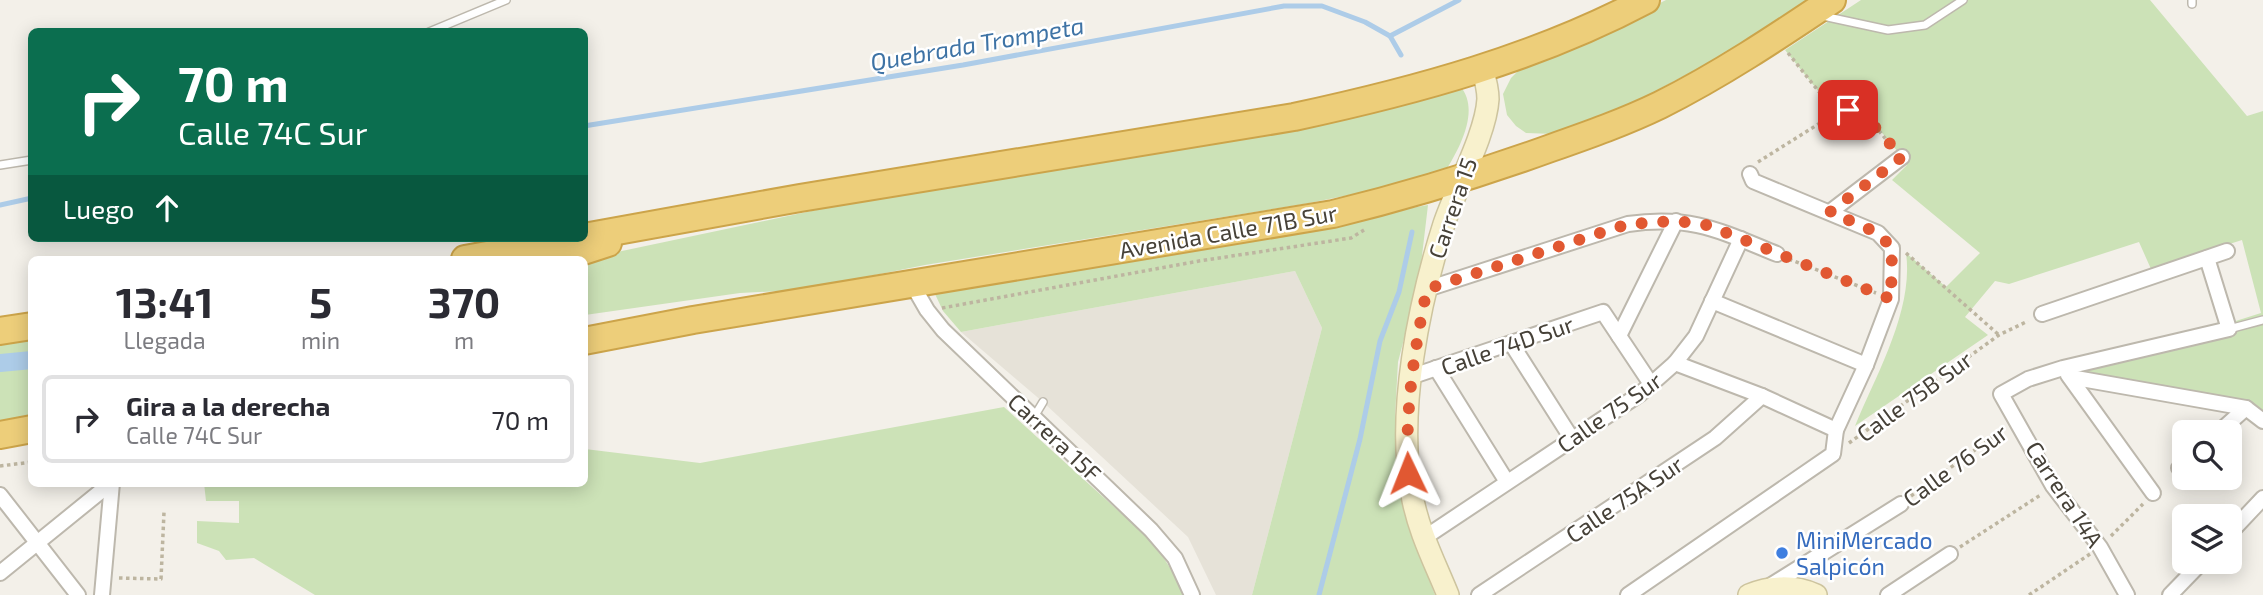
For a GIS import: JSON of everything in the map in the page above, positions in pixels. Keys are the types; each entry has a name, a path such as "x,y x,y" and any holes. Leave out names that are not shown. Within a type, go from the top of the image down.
{"highway":[{"path":"588,237 813,196 1294,117 1375,99 1482,68 1563,39 1646,0"},
{"name":"Avenida Calle 71B Sur","path":"588,340 693,320 1333,214 1460,180 1585,136 1659,105 1776,38 1822,7"},
{"path":"569,256 694,218"},
{"path":"482,256 561,242"},
{"path":"588,325 693,320"},
{"path":"0,331 28,328"},
{"path":"0,435 28,430"}],"street":[{"name":"Carrera 15","path":"1448,595 1424,538 1412,498 1408,473 1407,422 1410,377 1436,249 1486,111 1488,90 1482,68"},
{"path":"1830,212 1902,157"},
{"path":"1750,174 1752,181 1878,233 1892,248 1891,299 1866,365 1836,430 1833,454"},
{"path":"1427,289 1628,224 1676,221 1707,225 1777,254"},
{"path":"1651,384 1619,336 1676,221"},
{"name":"Calle 75 Sur","path":"1424,538 1640,394 1675,363 1696,336 1741,239"},
{"path":"2042,314 2227,251"},
{"path":"2207,258 2229,329"},
{"name":"Carrera 15F","path":"912,284 943,330 1151,530 1175,558 1192,595"},
{"path":"1712,301 1866,365"},
{"name":"Calle 74D Sur","path":"1410,377 1603,312 1619,336"},
{"name":"Calle 76 Sur","path":"2001,394 2028,379 2067,372 2229,329"},
{"path":"1511,343 1572,439"},
{"path":"1675,363 1762,396 1836,430"},
{"path":"1436,368 1507,482"},
{"path":"2067,372 2246,408 2263,421"},
{"path":"2067,372 2153,493"},
{"name":"Carrera 14A","path":"2001,394 2053,486 2100,547 2127,595"},
{"name":"Calle 75A Sur","path":"1479,595 1715,438 1762,396"},
{"path":"2232,420 2246,408"},
{"name":"Calle 75B Sur","path":"1628,595 1833,454"},
{"path":"0,573 107,487"},
{"path":"102,595 112,487"},
{"path":"0,495 78,595"},
{"path":"2242,520 2263,498"},
{"name":"Calle 76 Sur","path":"1757,592 1901,504"},
{"path":"1888,595 1950,554"},
{"path":"2170,595 2190,574"},
{"path":"1757,592 1781,587 1816,595"}],"lane":[{"path":"439,28 506,0"},
{"path":"1822,7 1888,30 1925,25 1963,0"},
{"path":"0,165 28,161"},
{"name":"Calle 76 Sur","path":"2229,329 2263,320"},
{"path":"1034,417 1043,402"}],"path":[{"path":"1776,38 1836,113"},
{"path":"1750,174 1752,166 1836,113 1848,110 1865,116 1902,157"},
{"path":"927,310 1199,261 1351,238 1370,227"},
{"path":"1878,233 1917,261 1999,335"},
{"path":"1777,254 1891,299"},
{"name":"Calle 75B Sur","path":"1833,454 1999,335 2042,314"},
{"name":"Calle 76 Sur","path":"1901,504 2018,420"},
{"path":"0,466 28,462"},
{"path":"1950,554 2053,486"},
{"path":"2029,595 2100,547 2153,493"},
{"path":"103,578 161,579 164,512"}],"shaded area":[{"path":"1295,271 1322,328 1252,595 1216,595 1188,537 1043,402 961,332"}],"green space":[{"path":"1666,0 1816,0 1785,22 1633,103 1554,134 1526,133 1507,115 1503,94 1511,78 1519,70 1566,50"},
{"path":"1861,0 2150,0 2247,116 2263,111 2263,419 2085,379 2087,368 2261,313 2242,240 2151,269 2139,242 2009,284 1995,281 1965,317 1988,335 1855,426 1899,319 1907,275 1906,253 1946,287 1980,253 1892,180 1907,165 1893,145 1862,115 1836,113 1785,50"},
{"path":"1460,86 1468,106 1466,129 1445,172 1389,187 1304,204 925,265 800,290 740,293 588,315 588,258 835,206 1314,126"},
{"path":"1428,205 1419,281 1398,362 1396,474 1411,533 1435,595 1252,595 1322,328 1295,271 961,332 943,311 935,294"},
{"path":"28,341 28,417 0,422 0,343"},
{"path":"1004,407 1155,544 1187,595 315,595 254,558 226,560 219,551 197,543 197,521 239,523 239,501 206,501 204,487 588,487 588,449 700,463"}],"waterway":[{"path":"1390,36 1459,0"},
{"name":"Quebrada Trompeta","path":"588,125 963,65 1284,6 1322,6 1365,22 1390,36 1401,55"},
{"name":"Quebrada Trompeta","path":"0,205 28,199"},
{"name":"Quebrada Trompeta","path":"1319,595 1360,439 1380,341 1399,292 1412,232"},
{"path":"0,363 28,360"}],"place":[{"name":"MiniMercado Salpicón","path":"1782,553"}],"route":[{"path":"1408,473 1410,377 1427,289 1628,224 1660,220 1707,225 1891,299 1892,248 1878,233 1830,212 1902,157 1865,116 1848,110"}]}
